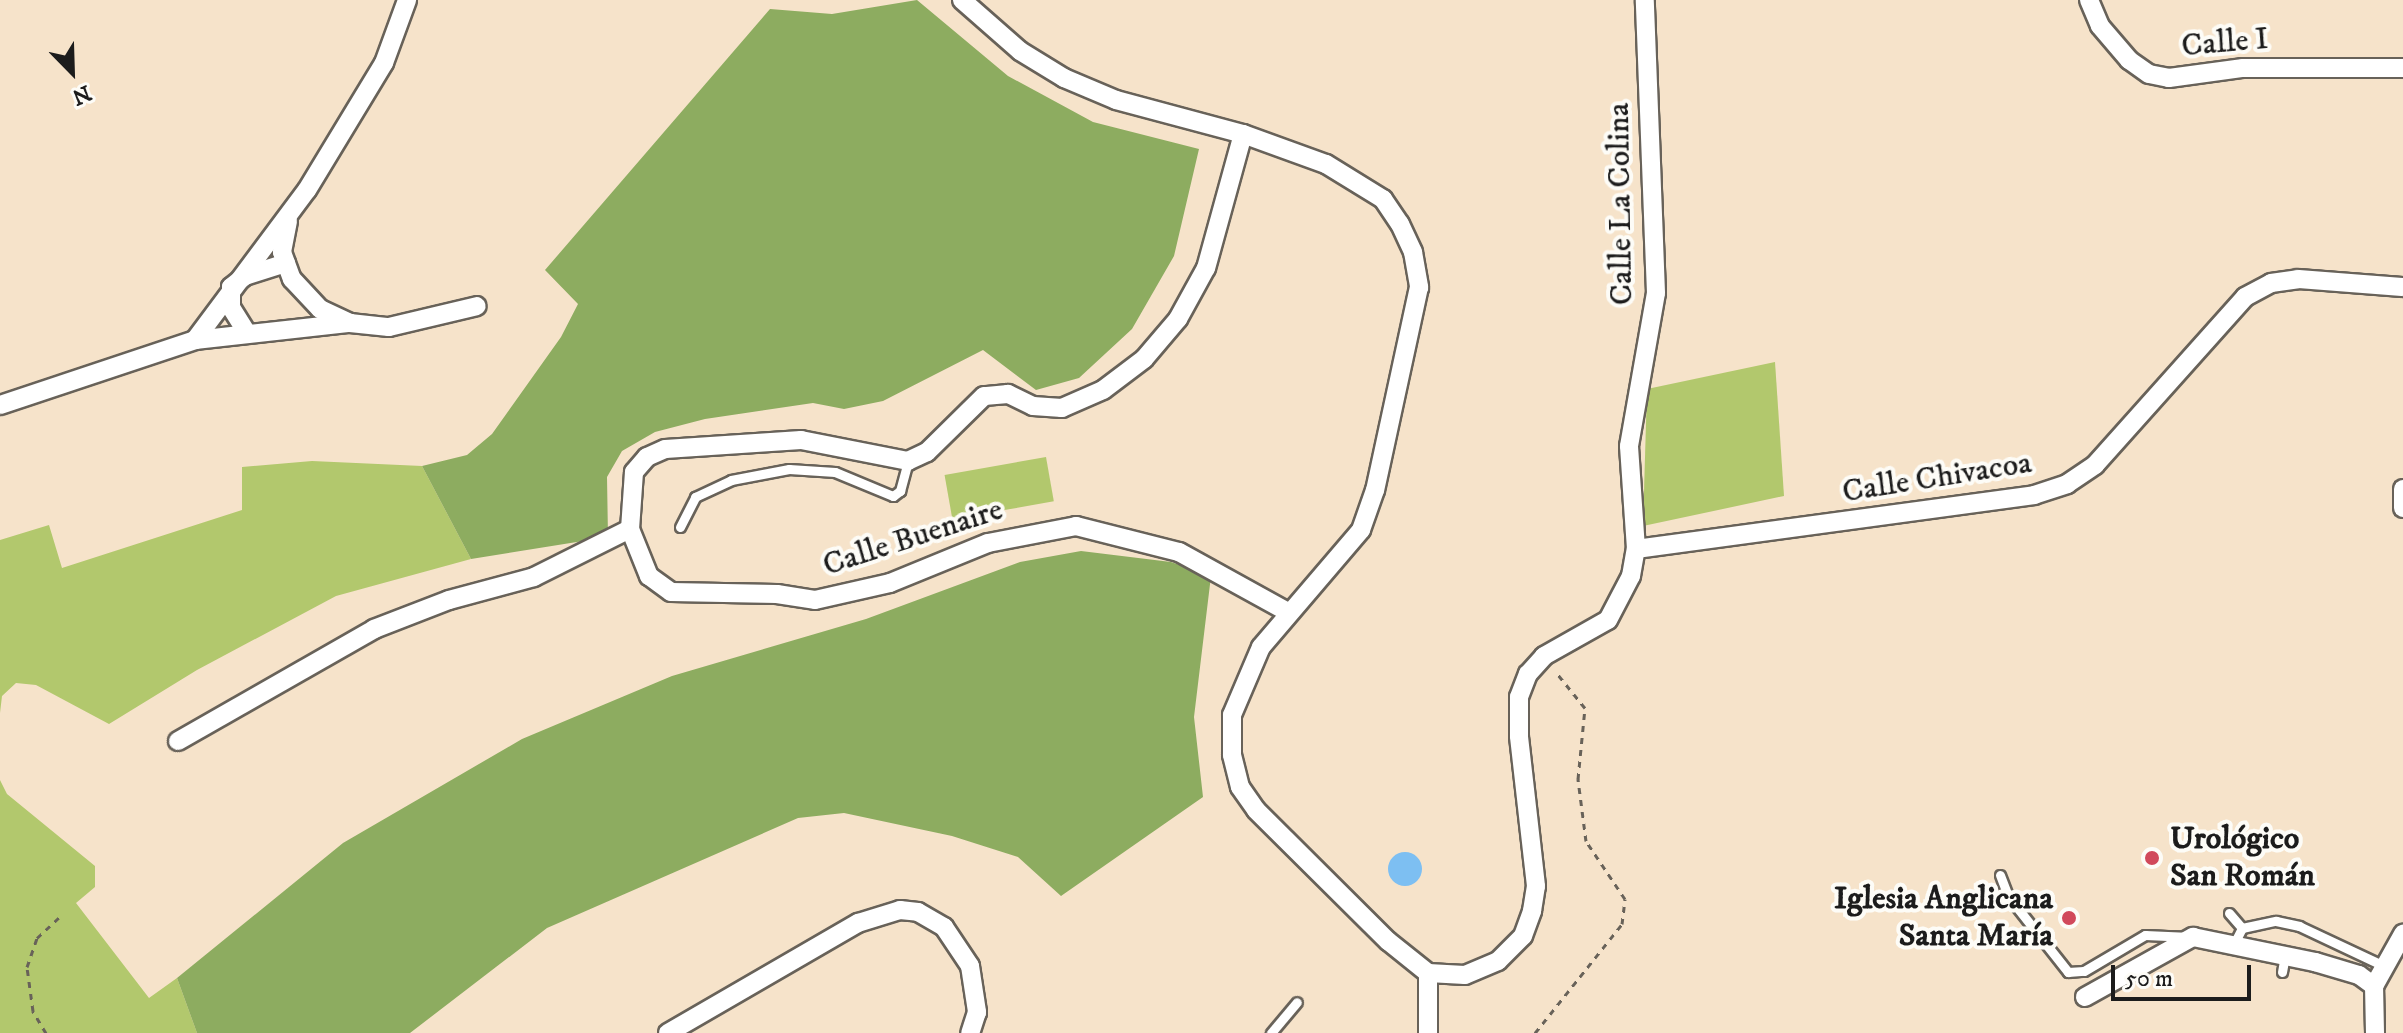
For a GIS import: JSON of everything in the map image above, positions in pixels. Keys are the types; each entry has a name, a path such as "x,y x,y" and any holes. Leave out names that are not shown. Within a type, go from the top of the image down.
{"street":[{"path":"195,340 231,287 289,218 384,63 407,0"},
{"path":"962,0 1020,51 1064,78 1116,100 1243,134 1326,164 1383,199 1413,252 1419,287 1401,380 1361,530 1286,611 1240,687 1232,715 1232,755 1240,787 1276,834 1428,973 1465,975 1498,961 1523,936 1536,886 1519,697 1544,656"},
{"name":"Calle La Colina","path":"1544,656 1608,620 1631,576 1636,549 1629,446 1656,293 1645,0"},
{"name":"Calle I","path":"2089,0 2100,26 2129,60 2149,74 2169,78 2243,68 2403,68"},
{"path":"908,461 927,452 984,396 1008,394 1033,406 1062,408 1103,390 1144,359 1178,319 1206,268 1243,134"},
{"path":"289,218 282,252 286,263 312,302 350,323"},
{"path":"231,287 245,276 286,263"},
{"name":"Calle Chivacoa","path":"1636,549 2034,495 2067,484 2095,465 2245,297 2271,283 2298,279 2403,287"},
{"path":"231,287 231,307 247,333"},
{"path":"0,405 195,340 350,323 389,327 477,306"},
{"name":"Calle Buenaire","path":"908,461 801,440 665,449 647,457 634,472 630,529 649,576 671,592 777,594 815,600 890,583 988,543 1076,526 1179,552 1286,611"},
{"path":"2403,489 2403,508"},
{"path":"178,741 374,629 534,577 630,529"},
{"path":"668,1033 880,913 900,910 933,919 962,953 977,996 970,1033"},
{"path":"2375,1033 2374,986 2382,965 2403,934"},
{"path":"2085,997 2193,937 2239,935 2284,964 2359,975 2374,986"},
{"path":"1428,973 1428,1033"}],"lane":[{"path":"680,527 695,497 731,480 789,469 835,472 893,496 900,491 908,461"},
{"path":"2000,875 2008,896 2068,972 2084,971 2145,935 2193,937"},
{"path":"2229,913 2239,935 2276,921 2299,926 2382,965"},
{"path":"1271,1033 1297,1002"}],"path":[{"path":"1535,1033 1622,924 1625,899 1586,841 1578,779 1585,708 1544,656"},
{"path":"46,1033 33,1011 27,967 37,938 61,916"}],"green space":[{"path":"917,0 1008,76 1093,122 1199,149 1174,256 1132,329 1079,378 1036,390 983,350 883,401 844,409 813,403 705,419 655,432 622,451 607,477 608,537 471,559 422,466 467,455 492,434 561,337 578,304 545,270 770,9 832,14"},
{"path":"1775,362 1784,496 1643,526 1647,389"},
{"path":"1046,457 1054,501 952,519 945,475"},
{"path":"312,461 422,466 471,559 336,596 197,670 109,724 36,685 16,683 2,696 0,713 0,540 49,525 62,568 242,510 242,467"},
{"path":"1081,551 1171,562 1211,576 1194,717 1203,797 1061,896 1018,857 952,836 844,813 798,818 547,928 410,1033 197,1033 177,978 343,843 522,739 672,676 866,619 1020,562"},
{"path":"0,780 7,794 95,866 95,887 76,903 149,998 177,978 197,1033 0,1033"}],"water":[{"path":"1405,852 1417,857 1422,869 1417,881 1405,886 1393,881 1388,869 1393,857"}],"place":[{"name":"Urológico San Román","path":"2152,858"},
{"name":"Iglesia Anglicana Santa María","path":"2069,918"}]}
